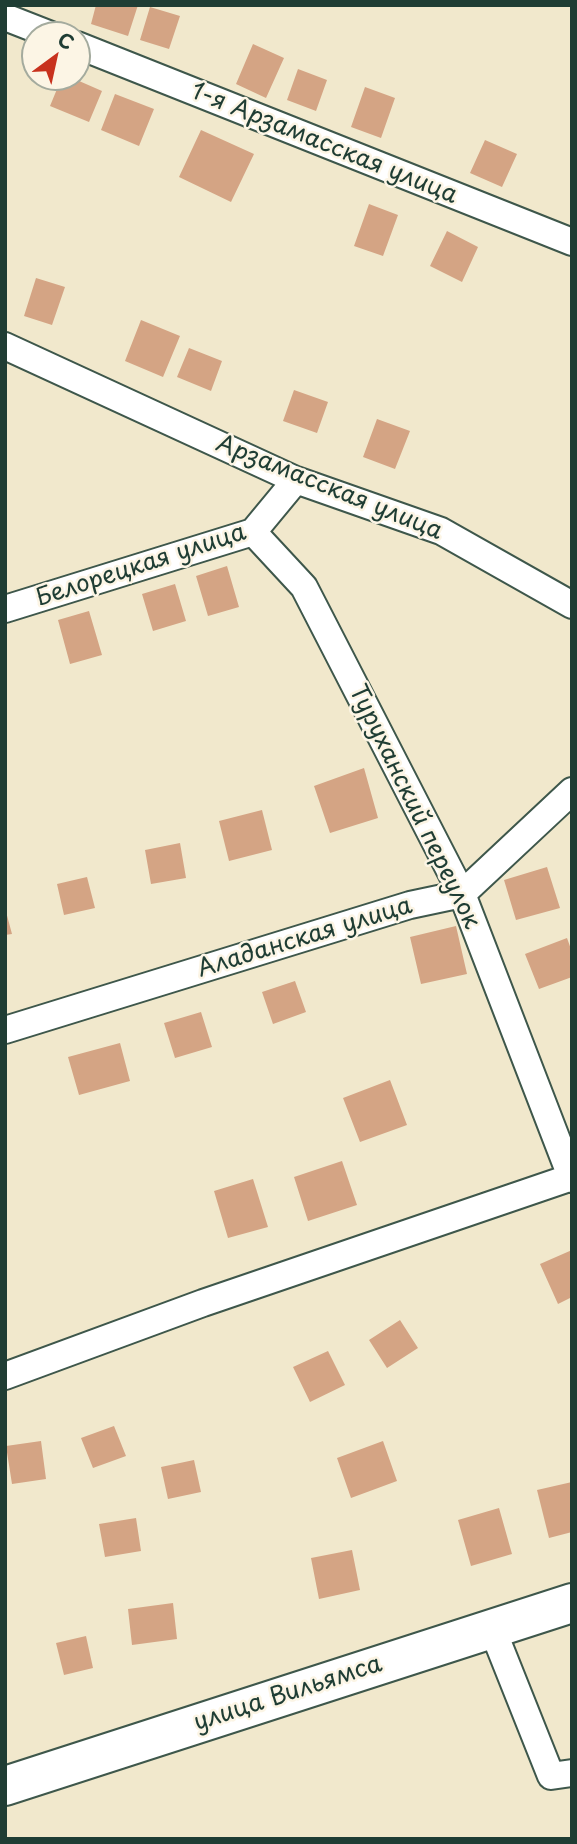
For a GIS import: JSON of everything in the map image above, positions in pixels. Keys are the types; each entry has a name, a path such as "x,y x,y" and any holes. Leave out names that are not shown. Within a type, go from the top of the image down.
{"main road":[{"name":"улица Вильямса","path":"5,1786 572,1603"}],"street":[{"name":"1-я Арзамасская улица","path":"91,51 572,242"},
{"name":"Арзамасская улица","path":"5,346 296,480 441,531 572,605"},
{"name":"Белорецкая улица","path":"5,609 253,532 296,480"},
{"name":"Туруханский переулок","path":"253,532 304,587 462,894 571,1177"},
{"path":"462,894 572,791"},
{"name":"Аладанская улица","path":"5,1030 410,905 462,894"},
{"path":"5,1376 203,1303 571,1177"},
{"path":"492,1628 551,1776 572,1773"}],"building":[{"path":"96,5 138,5 128,36 91,24"},
{"path":"150,7 180,16 169,49 140,40"},
{"path":"253,44 284,58 266,98 236,84"},
{"path":"298,69 327,80 316,111 287,100"},
{"path":"91,86 102,91 89,122 50,106 56,91 91,91"},
{"path":"365,87 395,98 381,138 351,127"},
{"path":"115,94 154,109 139,146 101,130"},
{"path":"201,130 254,154 231,202 179,177"},
{"path":"485,140 517,154 502,187 470,173"},
{"path":"369,204 398,215 383,256 354,246"},
{"path":"447,231 478,247 462,282 430,266"},
{"path":"36,278 65,287 52,325 24,316"},
{"path":"141,320 180,336 163,377 125,361"},
{"path":"189,348 222,361 211,391 177,377"},
{"path":"294,390 328,402 317,433 283,421"},
{"path":"377,419 410,431 395,469 363,457"},
{"path":"227,566 239,607 208,616 196,576"},
{"path":"175,584 186,621 153,631 142,594"},
{"path":"89,611 102,655 70,664 58,620"},
{"path":"364,768 378,818 330,833 314,786"},
{"path":"262,810 272,850 229,861 219,821"},
{"path":"180,843 186,878 151,884 145,850"},
{"path":"547,867 560,908 516,920 504,880"},
{"path":"87,877 95,908 64,915 57,884"},
{"path":"5,908 12,934 5,935"},
{"path":"456,926 467,974 421,984 410,937"},
{"path":"567,938 572,952 572,977 539,989 525,954"},
{"path":"295,981 306,1012 273,1024 262,992"},
{"path":"201,1012 212,1047 175,1058 164,1023"},
{"path":"120,1043 130,1081 79,1095 68,1057"},
{"path":"390,1080 407,1125 360,1142 343,1098"},
{"path":"342,1161 357,1205 308,1221 294,1177"},
{"path":"253,1179 268,1227 228,1238 214,1191"},
{"path":"572,1250 572,1297 558,1304 540,1264"},
{"path":"400,1320 418,1348 387,1368 369,1340"},
{"path":"328,1351 345,1385 310,1402 293,1367"},
{"path":"114,1426 126,1456 93,1468 81,1438"},
{"path":"41,1441 46,1479 12,1484 6,1446"},
{"path":"383,1441 397,1481 351,1498 337,1458"},
{"path":"194,1460 201,1492 168,1499 161,1467"},
{"path":"572,1482 572,1532 549,1538 537,1490"},
{"path":"499,1508 512,1554 471,1566 458,1520"},
{"path":"136,1518 141,1551 105,1557 99,1524"},
{"path":"352,1550 360,1590 319,1599 311,1558"},
{"path":"173,1603 177,1639 132,1645 128,1609"},
{"path":"86,1636 93,1668 64,1675 56,1643"}]}
